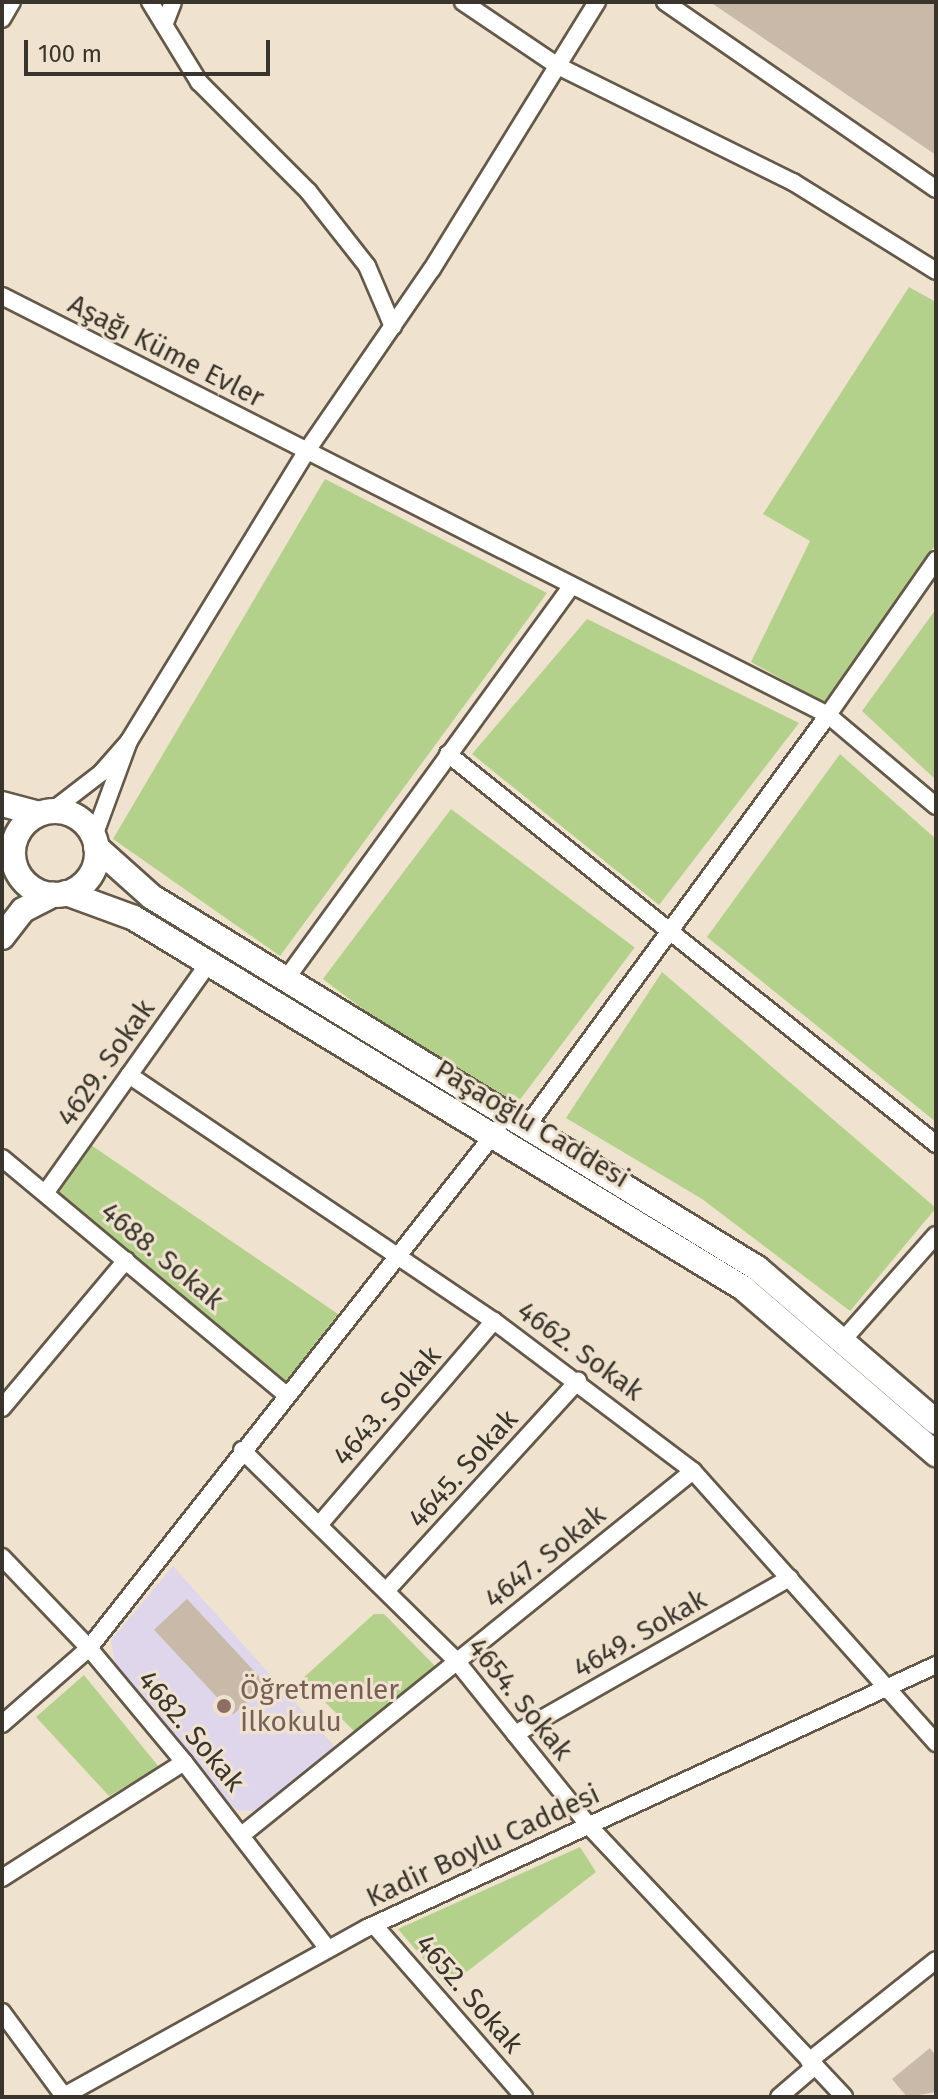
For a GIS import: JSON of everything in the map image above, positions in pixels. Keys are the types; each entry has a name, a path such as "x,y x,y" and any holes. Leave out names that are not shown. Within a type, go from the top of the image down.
{"street":[{"path":"2,19 12,2"},
{"path":"150,2 199,82 308,191 367,266 393,327"},
{"path":"165,23 173,2"},
{"path":"463,2 558,66 793,182 936,271"},
{"path":"2,922 11,855 18,833 90,783 129,741 306,452 393,327 597,2"},
{"path":"665,2 936,189"},
{"name":"Aşağı Küme Evler","path":"2,296 828,715 936,806"},
{"path":"2,1724 89,1648 492,1135 519,1121 668,930 828,715 936,560"},
{"path":"286,979 572,586"},
{"path":"2,937 23,910 88,879 95,842 129,741"},
{"path":"448,754 936,1144"},
{"path":"2,804 80,818 95,842"},
{"name":"Paşaoğlu Caddesi","path":"95,842 137,886 757,1268 936,1422"},
{"path":"11,855 29,885 60,894"},
{"name":"Paşaoğlu Caddesi","path":"60,894 119,910 743,1288 936,1454"},
{"name":"4629. Sokak","path":"46,1192 209,963"},
{"name":"4662. Sokak","path":"129,1075 494,1321 578,1381 693,1471 936,1743"},
{"name":"4688. Sokak","path":"2,1158 286,1395"},
{"path":"843,1340 936,1235"},
{"path":"2,1408 126,1260"},
{"name":"4643. Sokak","path":"319,1525 494,1321"},
{"name":"4645. Sokak","path":"386,1591 578,1381"},
{"name":"4654. Sokak","path":"242,1450 457,1662 589,1826 844,2097"},
{"name":"4647. Sokak","path":"243,1834 693,1471"},
{"name":"4682. Sokak","path":"2,1557 89,1648 184,1762 243,1834 327,1948"},
{"name":"4649. Sokak","path":"515,1734 790,1578"},
{"name":"Kadir Boylu Caddesi","path":"63,2097 327,1948 936,1665"},
{"path":"2,1878 184,1762"},
{"name":"4652. Sokak","path":"374,1925 524,2097"},
{"path":"779,2097 812,2064 936,1960"},
{"path":"2,2012 63,2097"}],"shaded area":[{"name":"Öğretmenler İlkokulu","path":"173,1566 336,1748 254,1811 237,1810 224,1798 115,1665 111,1640"}],"green space":[{"path":"909,287 936,302 936,544 825,703 751,662 810,541 763,514"},
{"path":"325,479 547,593 280,956 113,839"},
{"path":"936,609 936,780 862,711"},
{"path":"587,619 799,723 659,905 472,754"},
{"path":"840,754 936,839 936,1122 707,937"},
{"path":"451,809 635,947 506,1118 323,979"},
{"path":"662,972 936,1208 850,1311 702,1199 566,1118"},
{"path":"91,1145 338,1314 284,1384 59,1193"},
{"path":"374,1614 384,1614 436,1667 355,1732 302,1679"},
{"path":"84,1675 159,1767 109,1796 36,1717"},
{"path":"580,1847 596,1872 447,1987 398,1929"}],"building":[{"path":"710,2 936,2 936,155 784,52"},
{"path":"187,1599 266,1684 233,1715 154,1630"},
{"path":"930,2048 936,2056 936,2092 907,2097 892,2079"}],"place":[{"name":"Öğretmenler İlkokulu","path":"224,1706"}]}
